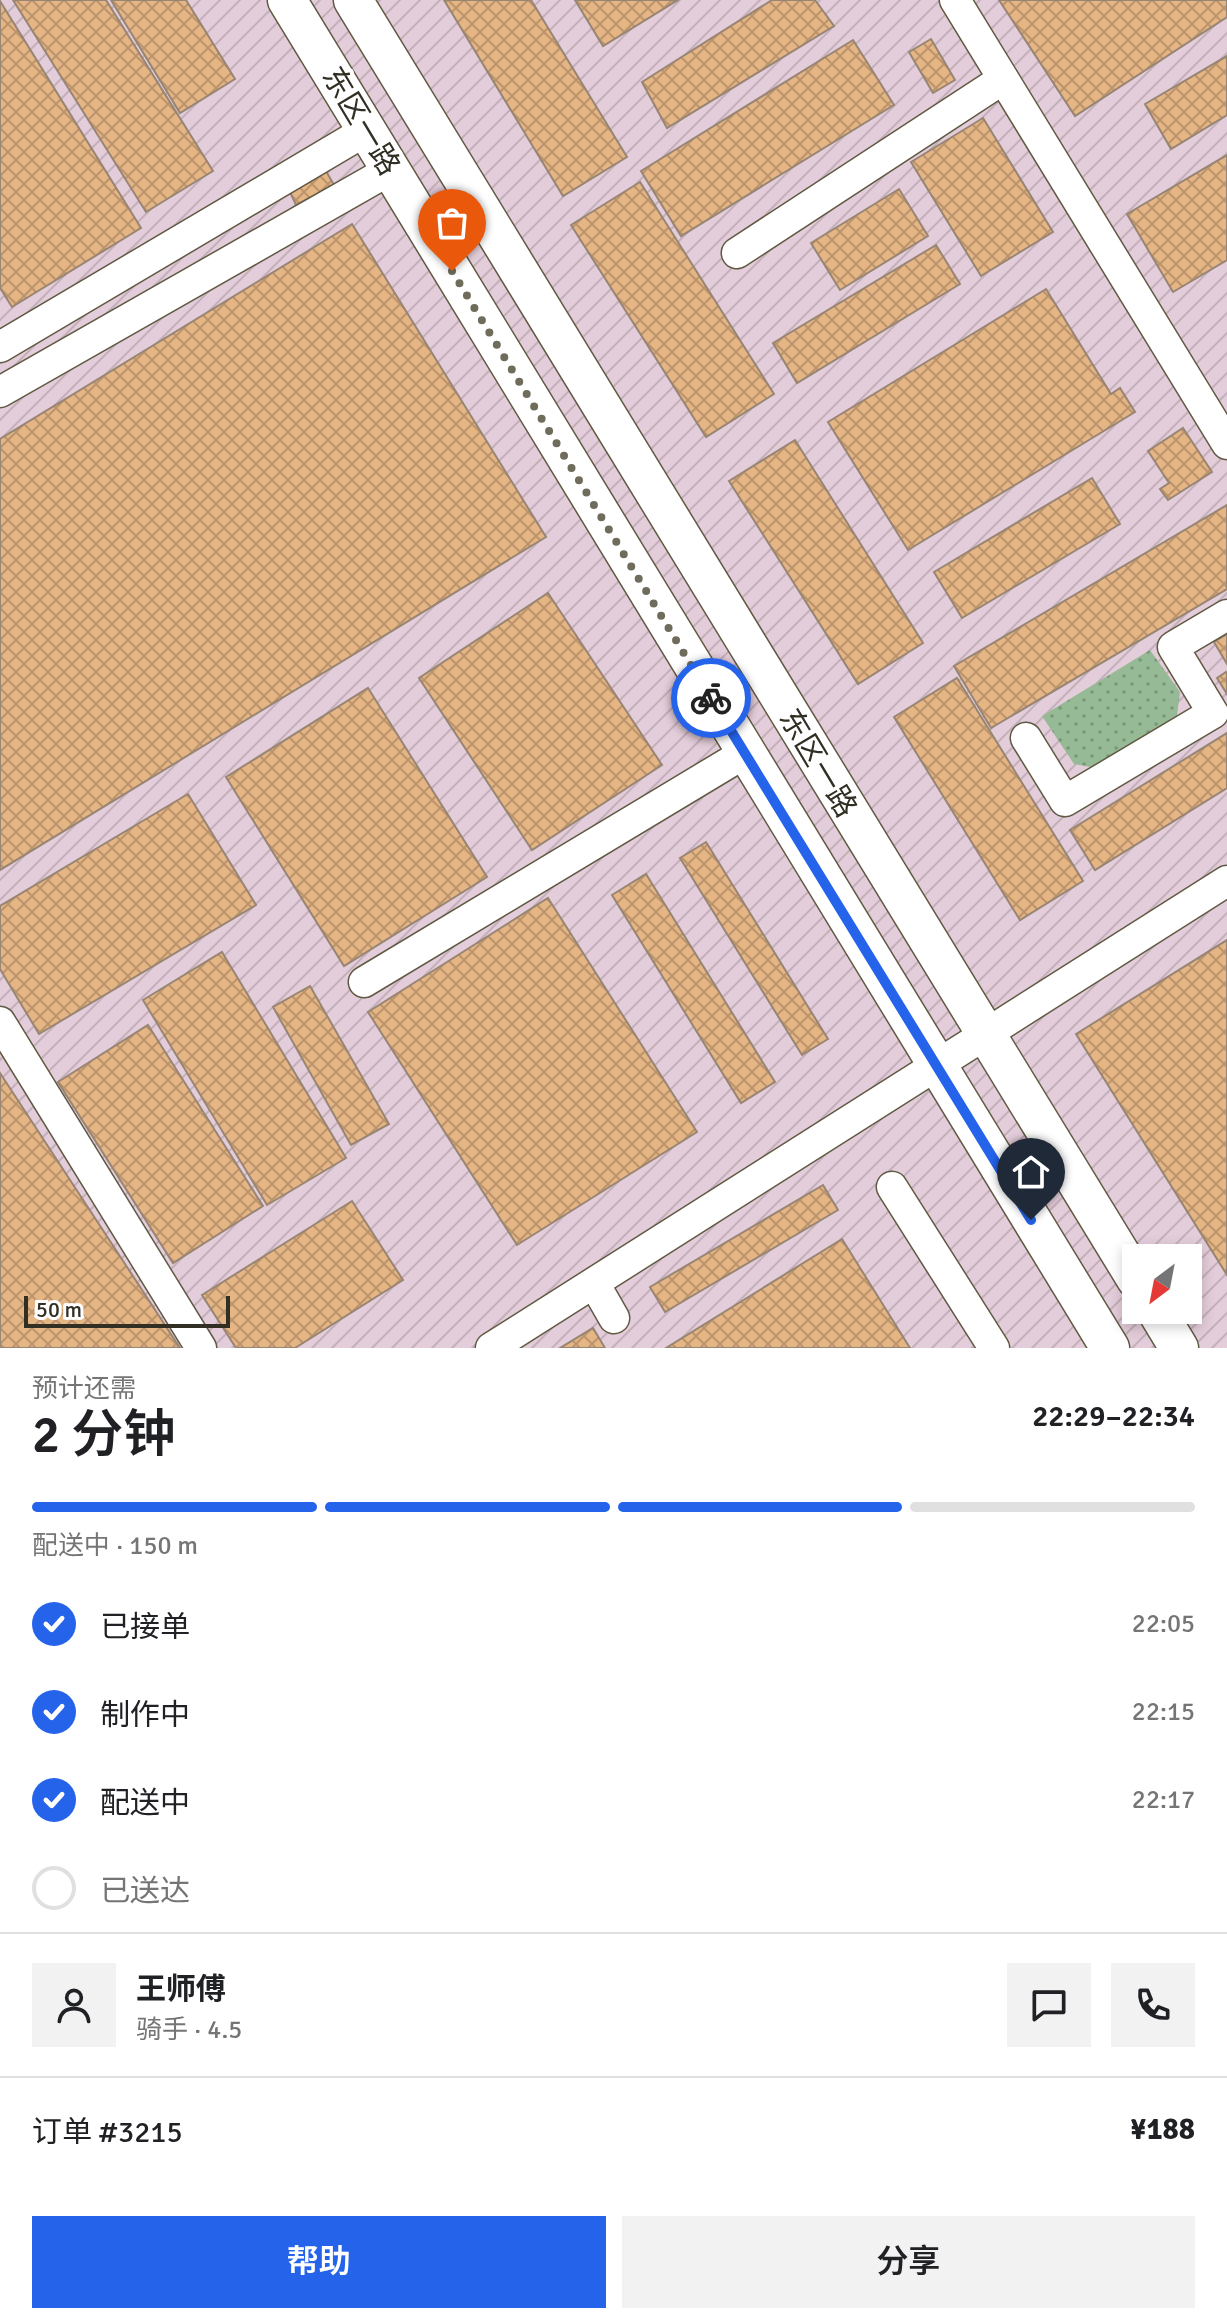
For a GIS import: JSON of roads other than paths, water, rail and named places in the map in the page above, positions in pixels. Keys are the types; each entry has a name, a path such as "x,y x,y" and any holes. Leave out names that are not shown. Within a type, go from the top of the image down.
{"main road":[{"name":"东区一路","path":"287,0 1110,1348"},
{"name":"东区一路","path":"353,0 1122,1256"},
{"path":"436,244 484,215"},
{"path":"1164,1324 1179,1348"}],"street":[{"path":"955,0 1227,444"},
{"path":"737,253 1003,79"},
{"path":"0,347 367,130"},
{"path":"0,392 390,170"},
{"path":"1026,738 1065,801 1213,713 1173,647 1227,615"},
{"path":"364,982 745,753"},
{"path":"491,1348 1227,881"},
{"path":"0,1022 201,1348"},
{"path":"892,1187 994,1348"},
{"path":"594,1283 614,1318"}]}
